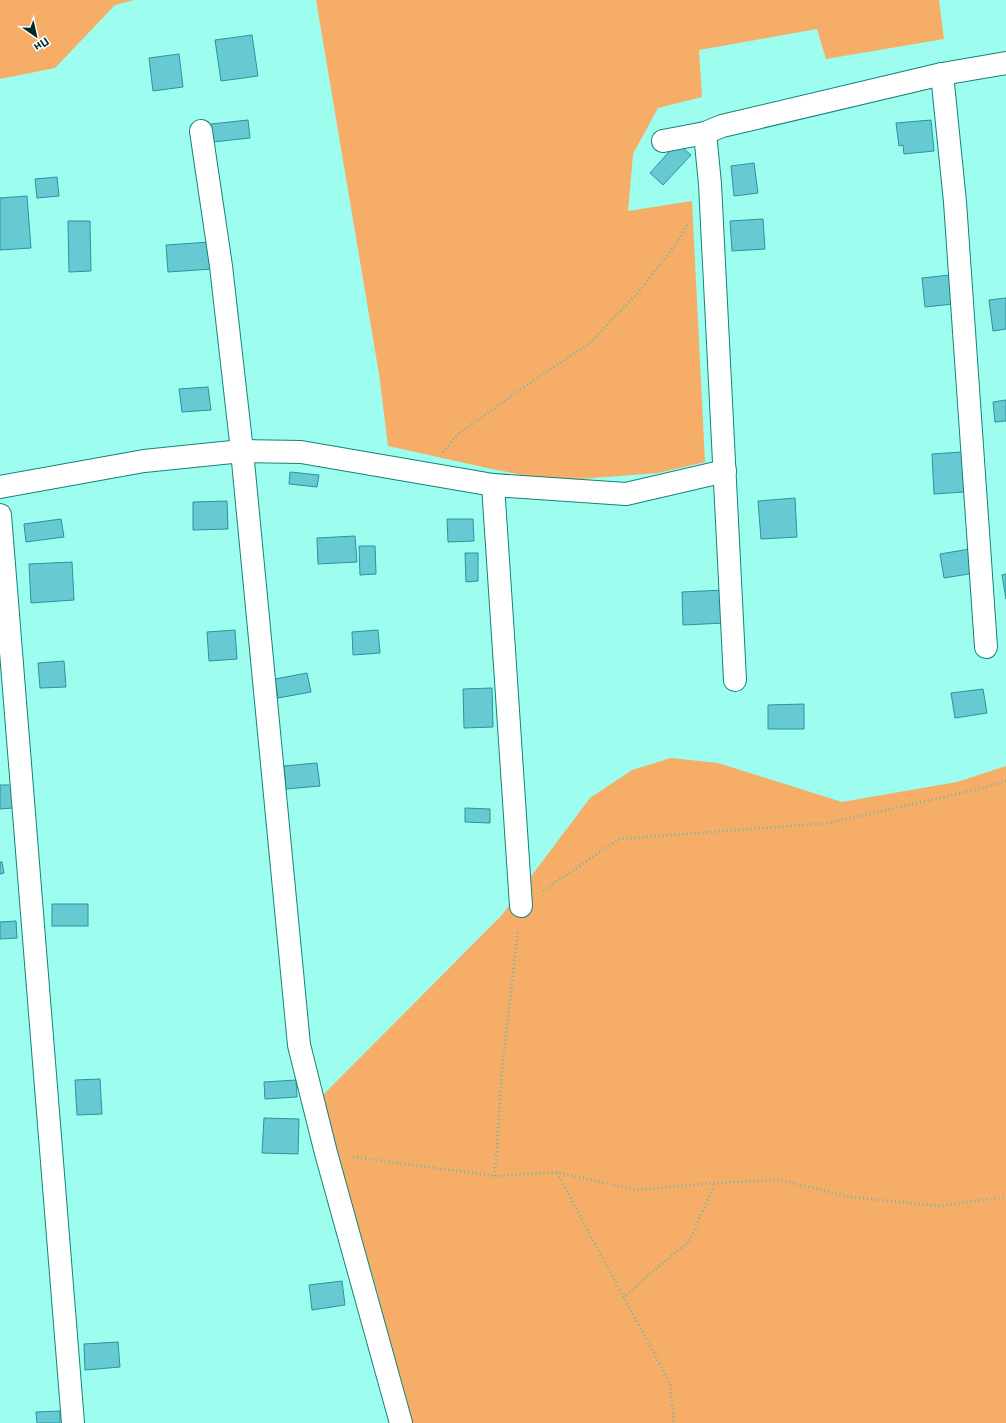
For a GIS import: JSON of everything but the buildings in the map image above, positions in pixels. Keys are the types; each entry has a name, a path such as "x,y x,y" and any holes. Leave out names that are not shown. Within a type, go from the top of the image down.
{"street":[{"path":"663,141 705,133 722,126 942,74 1006,63"},
{"path":"942,74 955,202 986,647"},
{"path":"201,131 221,266 242,452 299,1045 326,1153 402,1423"},
{"path":"705,133 710,192 735,680"},
{"path":"0,487 144,461 242,452 301,452 493,485 626,494 725,470"},
{"path":"493,485 521,906"},
{"path":"0,514 73,1423"}],"path":[{"path":"424,473 458,434 537,378 589,344 637,294 677,243 688,223"},
{"path":"495,1176 502,1070 521,906 619,840 829,823 983,788 1006,781"},
{"path":"326,1153 495,1176 557,1172 636,1190 715,1183 780,1180 851,1196 940,1206 1006,1197"},
{"path":"557,1172 623,1298 670,1383 674,1423"},
{"path":"623,1298 658,1266 689,1242 715,1183"}],"shaded area":[{"path":"0,0 134,0 115,5 55,68 0,79"},
{"path":"316,0 939,0 944,39 826,59 817,29 699,50 702,97 658,108 633,154 628,211 692,201 705,462 658,473 553,481 388,446 379,374"},
{"path":"671,758 718,763 842,802 957,782 1006,766 1006,1423 410,1423 377,1291 320,1098 502,915 590,798 632,770"}]}
